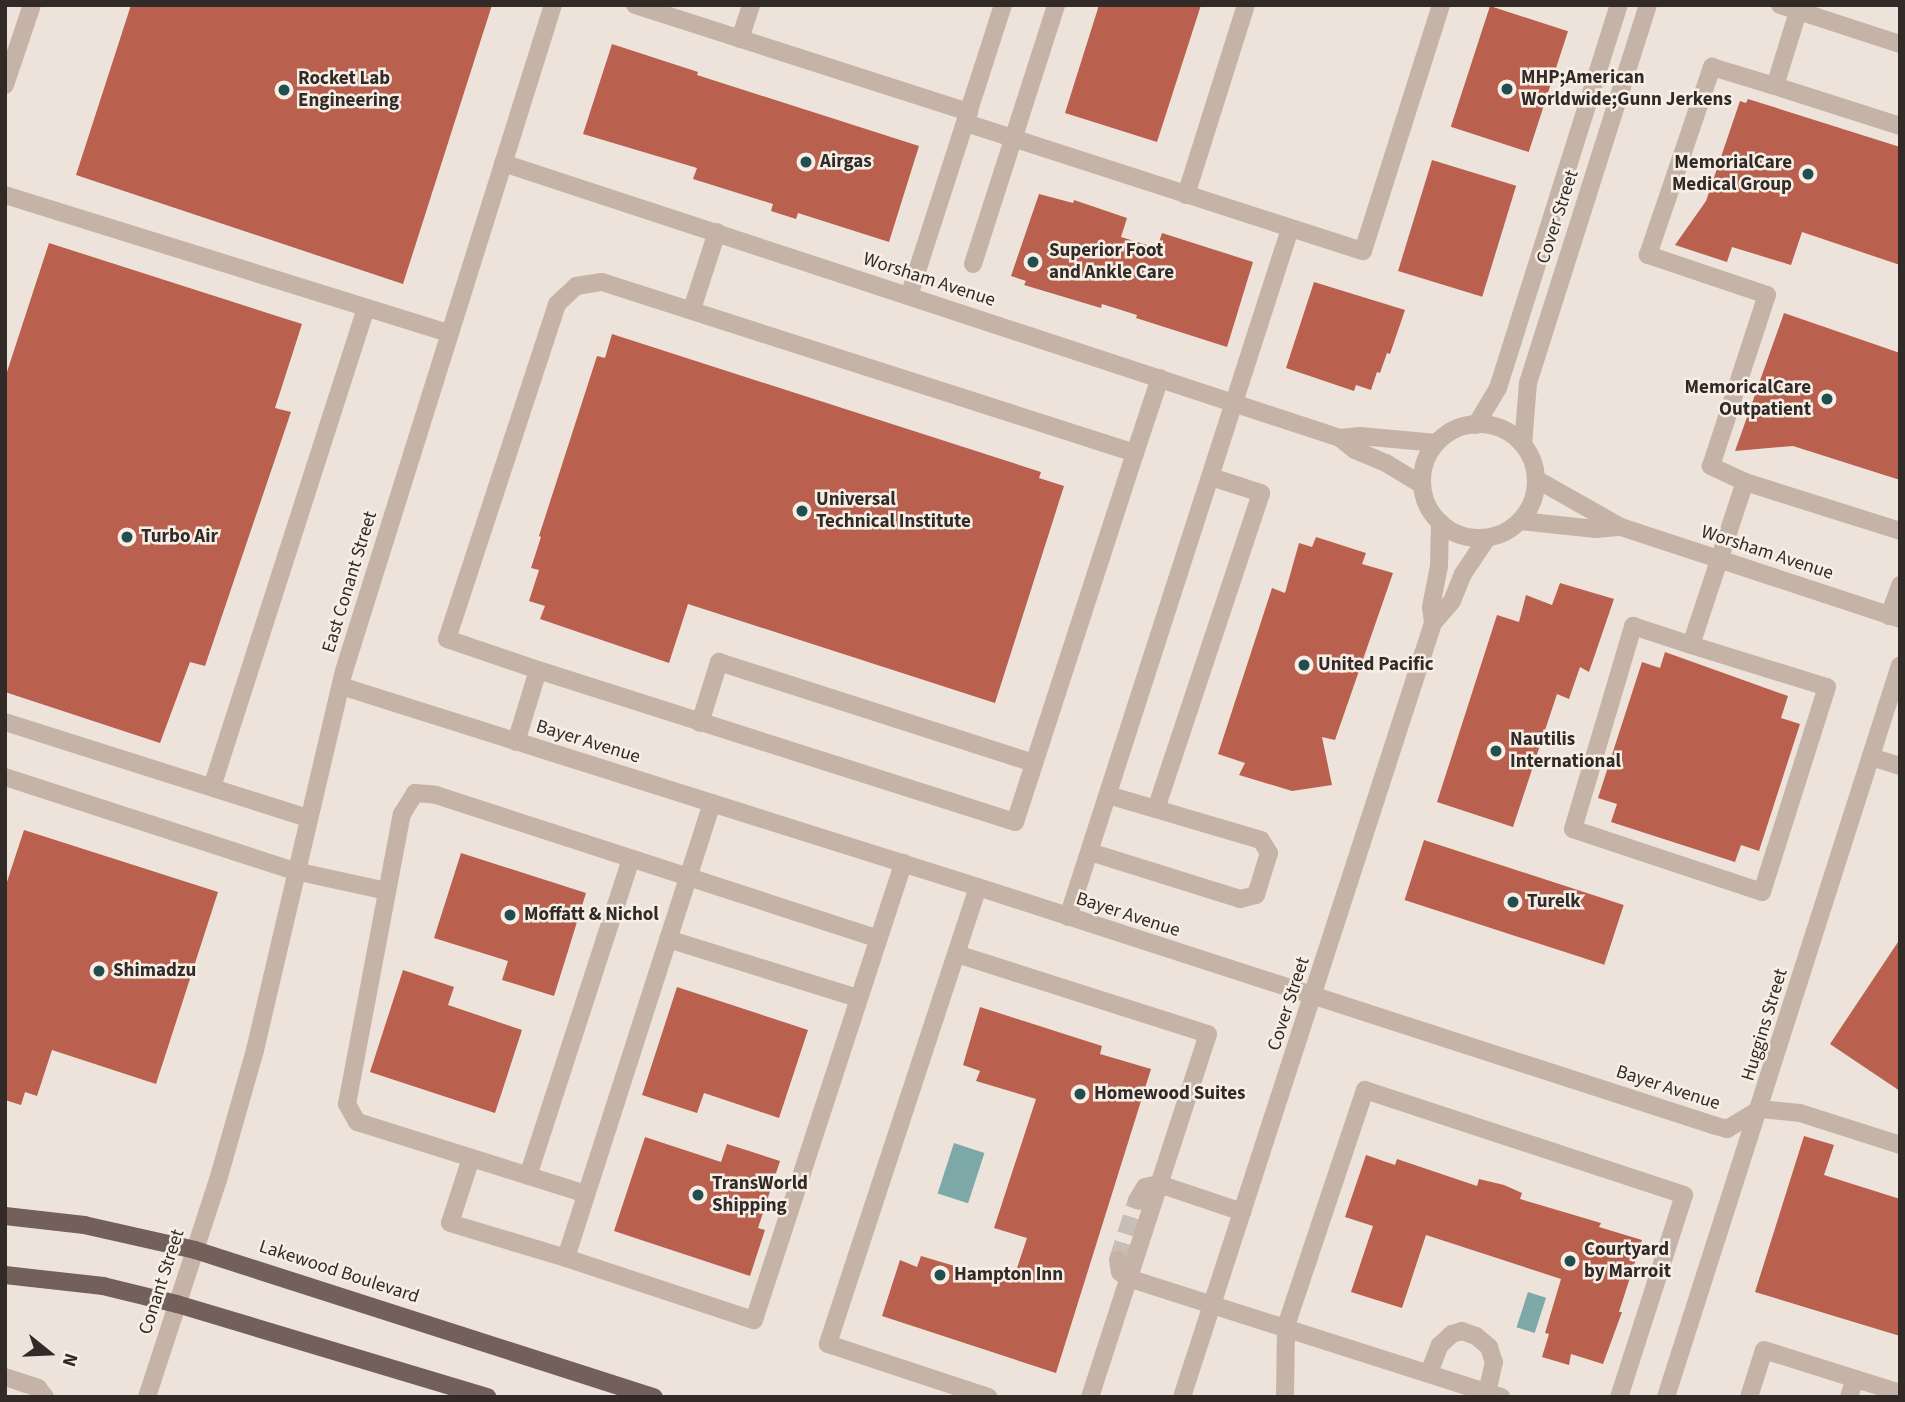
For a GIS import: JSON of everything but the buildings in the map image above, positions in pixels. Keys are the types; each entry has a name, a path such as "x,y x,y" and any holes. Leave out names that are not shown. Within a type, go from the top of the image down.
{"main road":[{"name":"Lakewood Boulevard","path":"5,1216 84,1225 195,1250 654,1397"},
{"path":"5,1275 103,1286 177,1304 487,1397"}],"street":[{"path":"5,85 32,5"},
{"name":"East Conant Street","path":"218,1180 277,965 295,871 341,686 553,5"},
{"path":"740,39 751,5"},
{"path":"909,296 1003,5"},
{"path":"973,264 1056,5"},
{"path":"1186,195 1246,5"},
{"path":"644,7 967,118 1013,139 1363,251 1441,5"},
{"name":"Cover Street","path":"1476,425 1498,388 1619,5"},
{"name":"Cover Street","path":"1523,445 1528,383 1648,5"},
{"path":"1775,86 1793,7 1900,44"},
{"path":"1900,126 1712,67 1648,255 1767,295 1711,466 1745,482 1900,531"},
{"name":"Worsham Avenue","path":"503,163 1340,438 1355,450 1386,463 1422,485"},
{"path":"5,195 449,333"},
{"path":"1068,918 1290,229"},
{"path":"692,309 717,232"},
{"path":"1135,453 602,282 576,286 557,304 447,639 700,723 1015,822 1160,378"},
{"path":"212,788 366,308"},
{"path":"1476,425 1502,430 1523,445 1534,467 1536,479 1535,494 1520,521 1510,529 1487,538 1470,538 1453,532 1440,522 1425,499 1422,485 1424,470 1437,443 1455,430 1476,425"},
{"name":"Worsham Avenue","path":"1340,438 1360,436 1437,443"},
{"path":"1156,809 1261,493 1211,477"},
{"name":"Worsham Avenue","path":"1536,479 1621,527 1895,617"},
{"path":"1691,645 1745,482"},
{"name":"Worsham Avenue","path":"1520,521 1596,529 1621,527"},
{"name":"Cover Street","path":"1182,1397 1314,998 1433,624 1432,607 1439,566 1440,522"},
{"name":"Cover Street","path":"1433,624 1452,601 1463,574 1487,538"},
{"path":"1895,617 1900,585"},
{"path":"1633,626 1691,645 1827,687 1762,892 1573,829 1633,626"},
{"path":"700,723 719,662 1034,763"},
{"name":"Huggins Street","path":"1666,1397 1900,665"},
{"path":"516,742 538,670"},
{"name":"Bayer Avenue","path":"341,686 978,887 1314,998 1727,1129 1760,1109"},
{"path":"5,722 309,818"},
{"path":"1871,757 1900,766"},
{"path":"5,777 295,871 387,891"},
{"path":"586,1194 357,1122 347,1104 402,814 415,793 436,795 878,939"},
{"path":"1090,852 1240,899 1256,895 1269,853 1261,840 1108,795"},
{"path":"566,1258 712,803"},
{"path":"528,1176 631,859"},
{"path":"471,1158 450,1223 754,1320 902,863"},
{"path":"978,887 828,1344 988,1397"},
{"path":"668,939 858,998"},
{"path":"957,954 1208,1034 1090,1397"},
{"path":"1285,1397 1286,1326 1365,1090 1684,1195 1619,1397"},
{"path":"1760,1109 1800,1113 1900,1145"},
{"name":"Conant Street","path":"148,1397 218,1180"},
{"path":"1137,1200 1145,1187 1159,1184 1242,1212"},
{"path":"1118,1260 1120,1272 1128,1278 1494,1394 1494,1362 1489,1346 1476,1336 1462,1331 1452,1334 1440,1345 1429,1373"},
{"path":"1749,1397 1764,1350 1900,1393"},
{"path":"5,1377 38,1388 45,1397"},
{"path":"1849,1397 1855,1379"}],"water":[{"path":"954,1143 984,1153 968,1203 938,1193"},
{"path":"1528,1292 1546,1298 1535,1333 1517,1327"}],"tunnel":[{"path":"1118,1260 1137,1200"}],"place":[{"name":"MHP;American Worldwide;Gunn Jerkens","path":"1507,89"},
{"name":"Rocket Lab Engineering","path":"284,90"},
{"name":"Airgas","path":"806,162"},
{"name":"MemorialCare Medical Group","path":"1808,174"},
{"name":"Superior Foot and Ankle Care","path":"1033,262"},
{"name":"MemoricalCare Outpatient","path":"1827,399"},
{"name":"Universal Technical Institute","path":"802,511"},
{"name":"Turbo Air","path":"127,537"},
{"name":"United Pacific","path":"1304,665"},
{"name":"Nautilis International","path":"1496,751"},
{"name":"Turelk","path":"1513,902"},
{"name":"Moffatt & Nichol","path":"510,915"},
{"name":"Shimadzu","path":"99,971"},
{"name":"Homewood Suites","path":"1080,1094"},
{"name":"TransWorld Shipping","path":"698,1195"},
{"name":"Courtyard by Marroit","path":"1570,1261"},
{"name":"Hampton Inn","path":"940,1275"}]}
